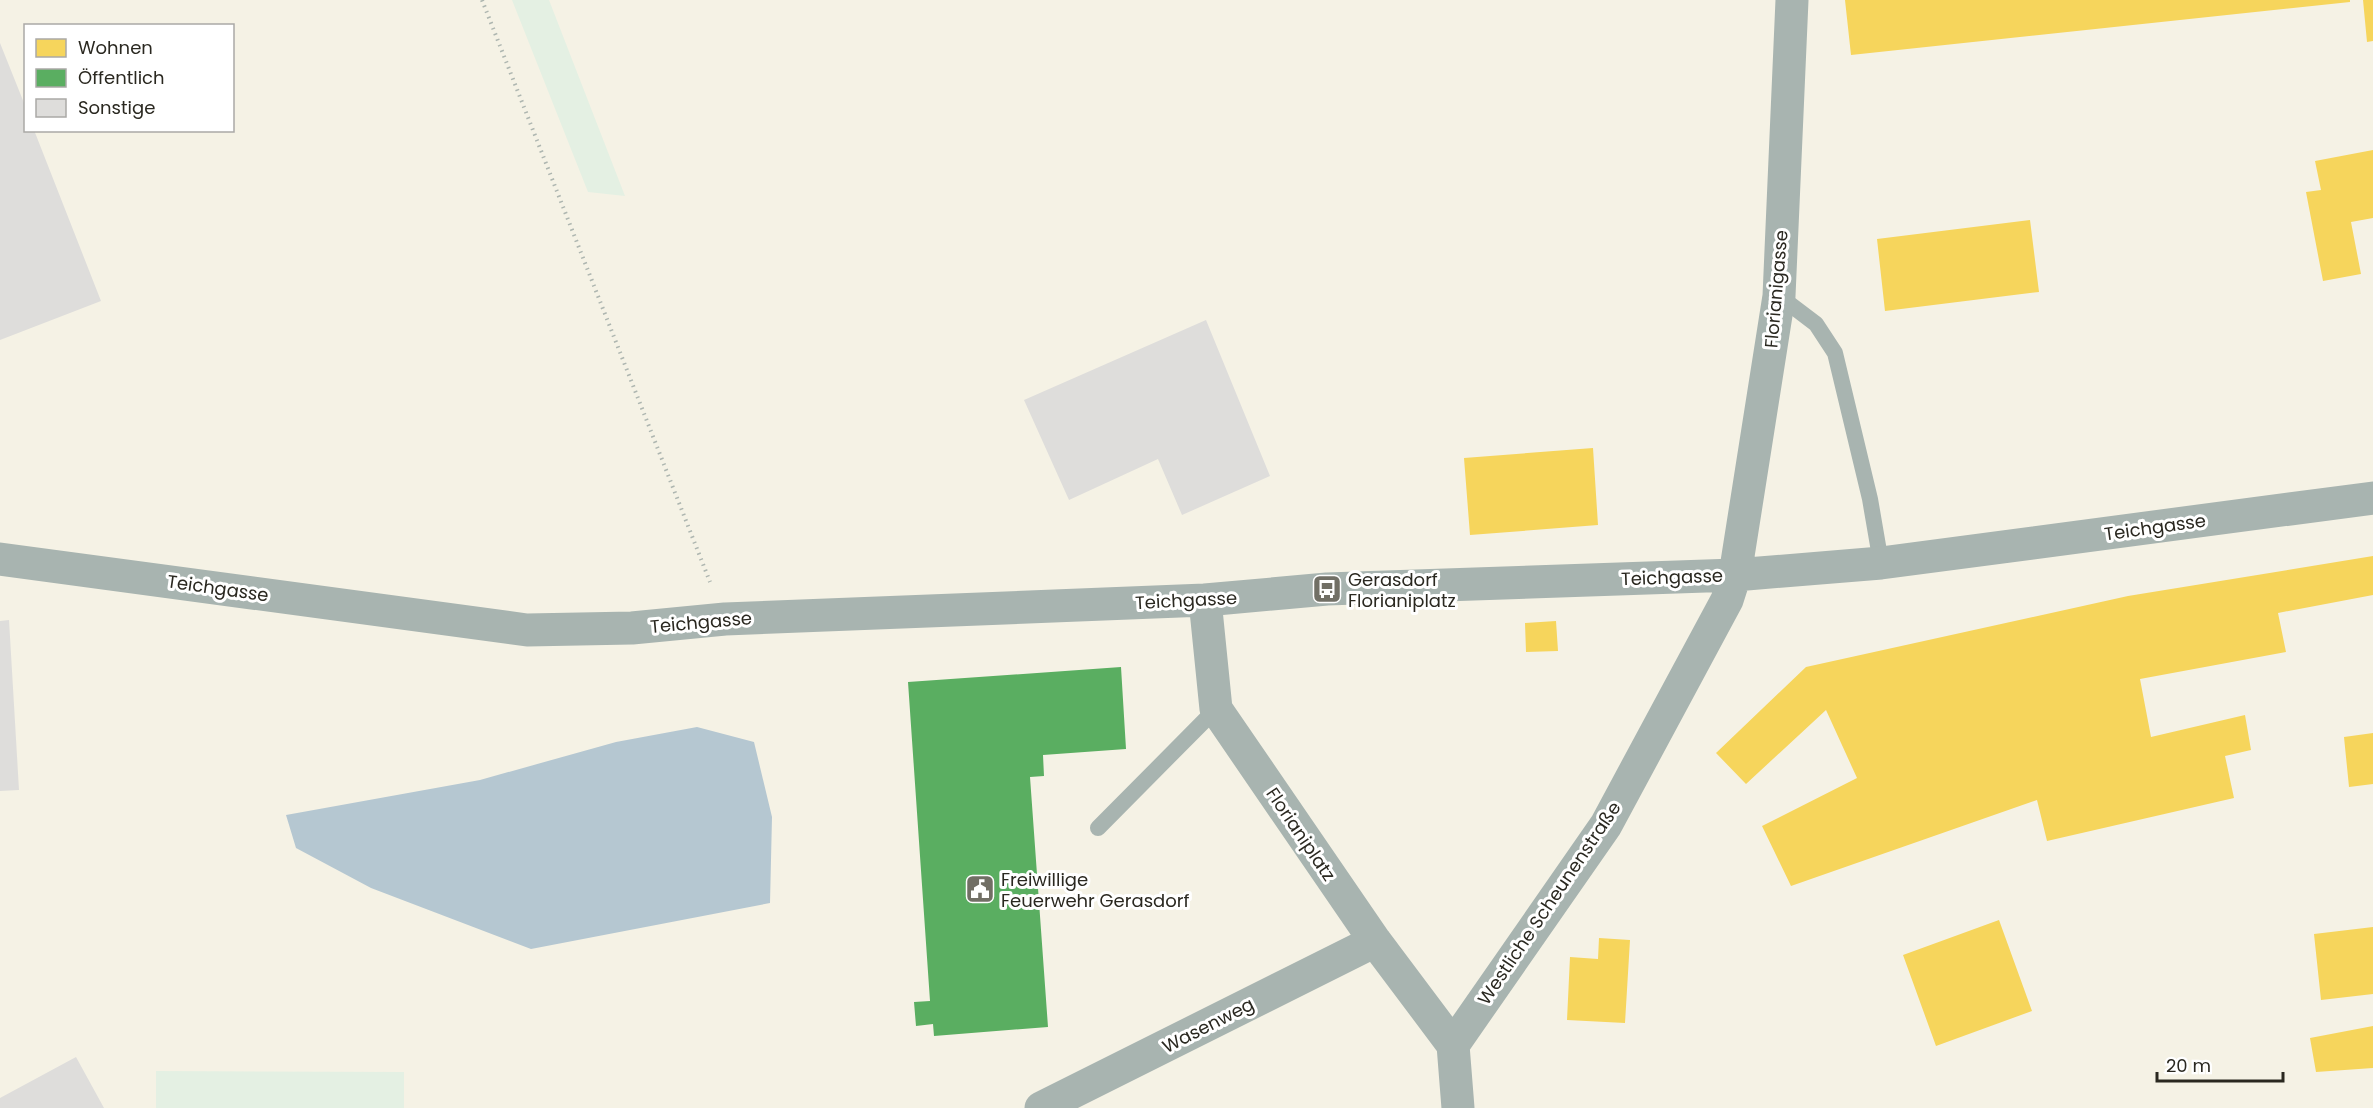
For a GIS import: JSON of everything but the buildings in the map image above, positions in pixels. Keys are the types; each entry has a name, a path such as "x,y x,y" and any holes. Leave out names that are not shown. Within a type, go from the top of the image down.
{"street":[{"name":"Florianigasse","path":"1735,575 1779,296 1792,0"},
{"name":"Teichgasse","path":"0,559 527,630 632,628 725,619 1205,600 1327,589 1735,575 1881,563 2373,498"},
{"name":"Westliche Scheunenstraße","path":"1453,1045 1606,825 1726,600 1735,575"},
{"name":"Florianiplatz","path":"1205,600 1216,709 1375,941 1453,1045"},
{"name":"Wasenweg","path":"1041,1108 1375,941"},
{"path":"1453,1045 1458,1108"}],"lane":[{"path":"1779,296 1815,324 1835,353 1870,499 1881,563"},
{"path":"1098,828 1216,709"}],"path":[{"path":"482,0 725,619"}],"shaded area":[{"path":"512,0 549,0 625,196 588,192"},
{"path":"156,1071 404,1072 404,1108 156,1108"}],"water":[{"path":"697,727 754,742 772,817 770,903 531,949 371,888 296,848 286,815 480,780 616,742"}],"place":[{"name":"Gerasdorf Florianiplatz","path":"1327,589"},
{"name":"Freiwillige Feuerwehr Gerasdorf","path":"980,889"}]}
